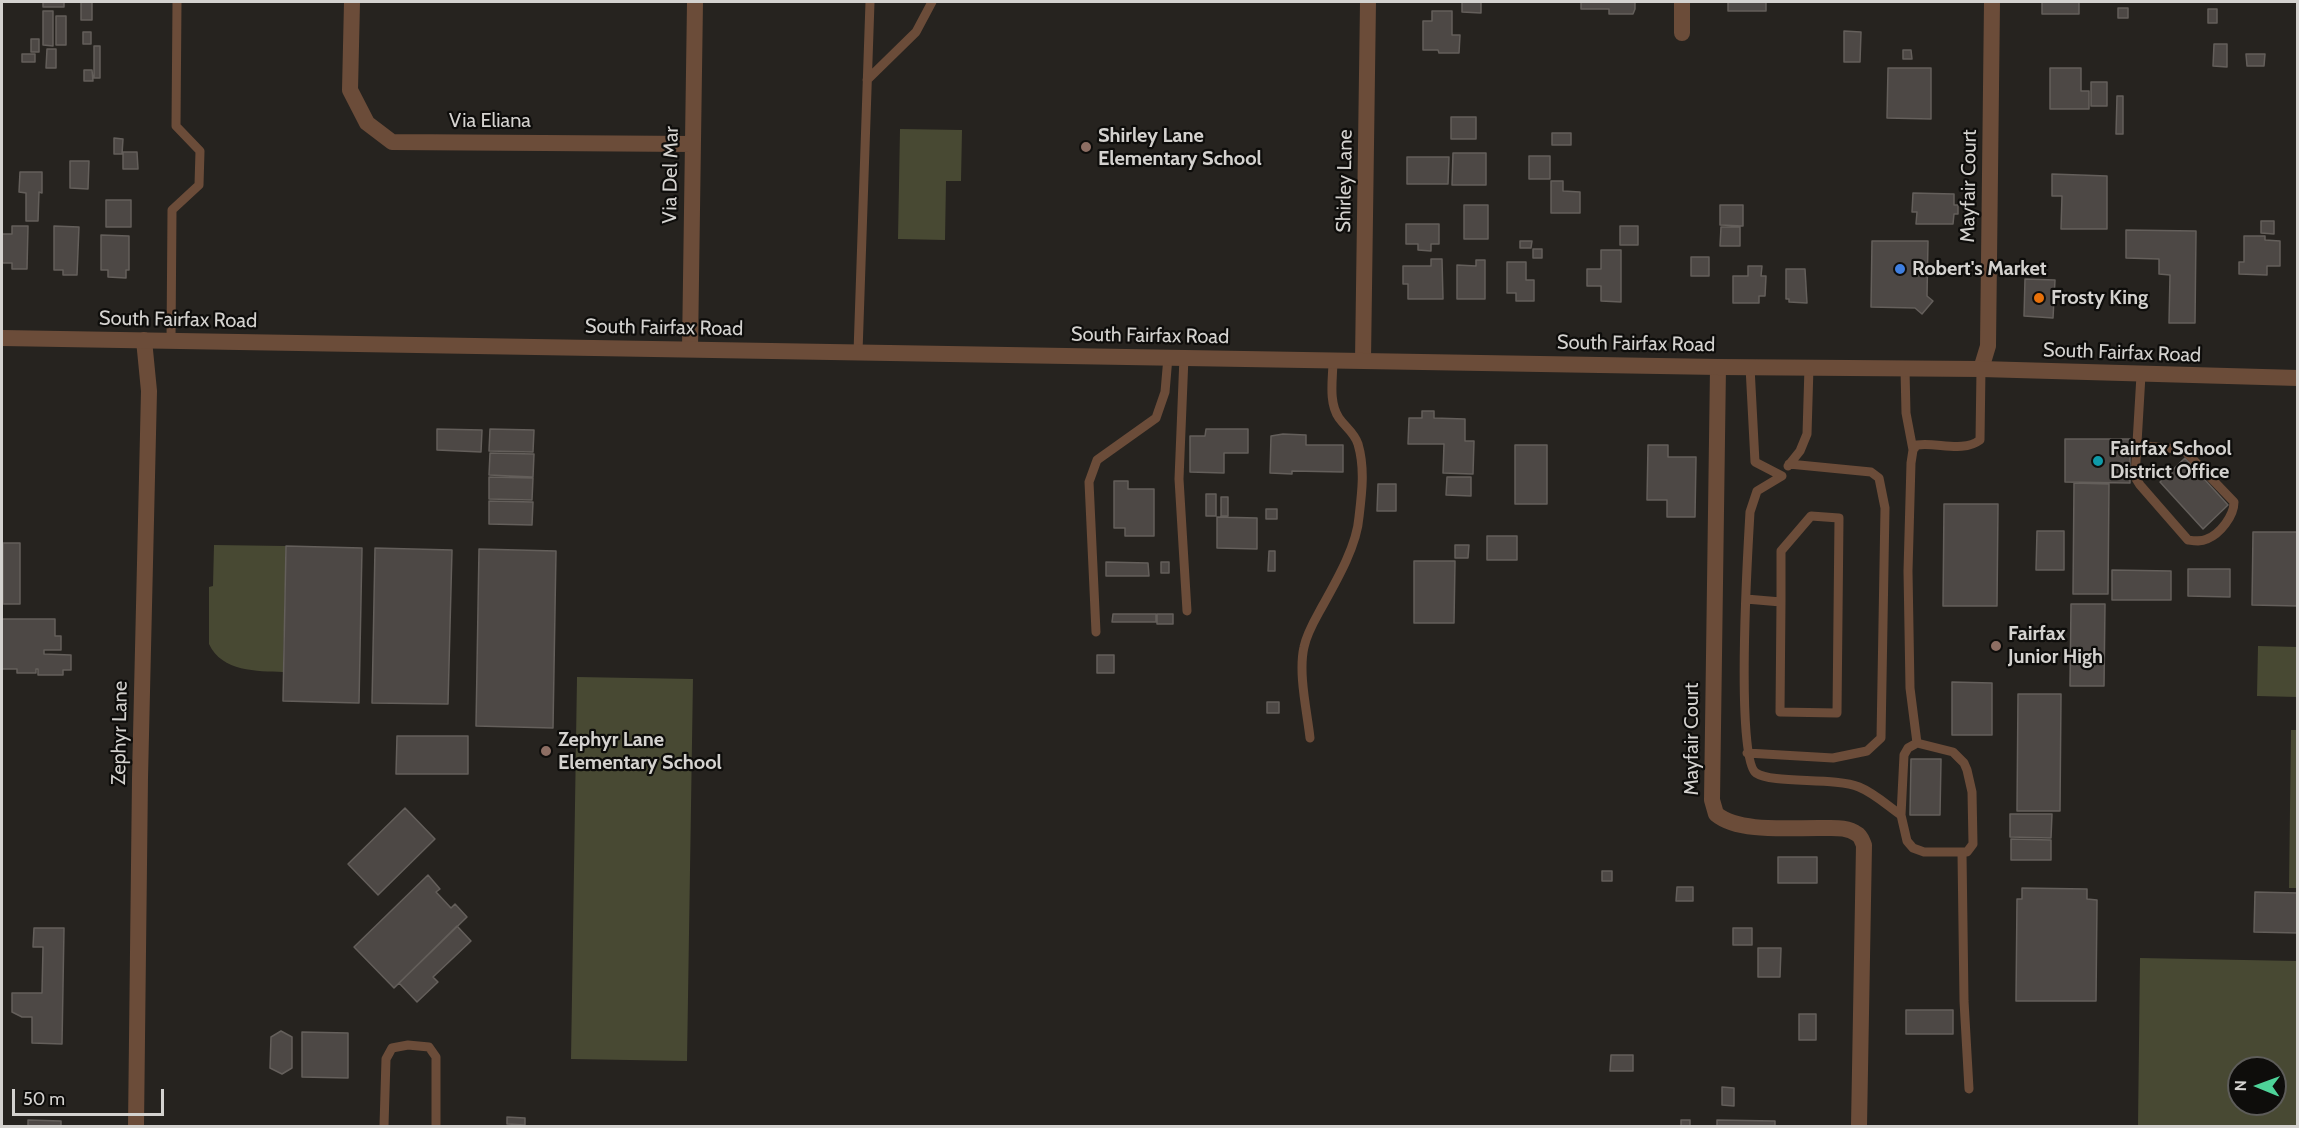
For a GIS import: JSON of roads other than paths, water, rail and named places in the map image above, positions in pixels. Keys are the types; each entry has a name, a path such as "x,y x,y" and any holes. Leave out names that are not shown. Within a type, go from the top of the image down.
{"street":[{"name":"Via Eliana","path":"352,2 350,90 367,123 392,142 693,144"},
{"name":"Via Del Mar","path":"690,349 695,2"},
{"name":"Shirley Lane","path":"1363,360 1368,2"},
{"path":"1682,2 1682,33"},
{"name":"Mayfair Court","path":"1981,369 1988,346 1992,2"},
{"name":"South Fairfax Road","path":"2,338 1718,367 1981,369 2298,378"},
{"name":"Zephyr Lane","path":"136,1126 140,778 149,391 144,340"},
{"name":"Mayfair Court","path":"1718,367 1712,800 1716,814 1732,823 1751,827 1841,828 1858,834 1862,840 1864,845 1859,1126"}],"lane":[{"path":"171,341 172,210 200,185 200,152 176,126 177,2"},
{"path":"858,352 870,2"},
{"path":"867,80 916,32 932,2"},
{"path":"1176,357 1179,479 1187,611"},
{"path":"1096,632 1089,482 1097,460 1156,418 1176,357"},
{"path":"1310,738 1302,667 1304,647 1310,628 1343,570 1359,521 1363,477 1354,434 1340,419 1335,408 1333,360"},
{"path":"1750,367 1755,462 1782,476"},
{"path":"1809,367 1807,434 1800,451 1782,476 1757,491 1750,512 1744,706 1747,753 1752,769 1757,775 1770,778 1828,781 1860,787 1901,815"},
{"path":"1905,369 1906,413 1913,450 1908,582 1910,688 1917,743"},
{"path":"1913,450 1917,445 1962,446 1974,444 1980,440 1981,369"},
{"path":"2136,445 2178,449 2186,452 2234,502 2232,516 2210,539 2188,540 2135,477 2136,445 2140,375"},
{"path":"1747,753 1833,758 1866,752 1881,738 1885,508 1879,478 1871,472 1789,464"},
{"path":"1811,516 1839,518 1837,713 1780,712 1781,602 1781,551 1811,516"},
{"path":"1746,599 1781,602"},
{"path":"1917,743 1953,752 1964,763 1972,792 1973,844 1967,852 1924,852 1913,848 1907,841 1901,815 1904,755 1908,747 1917,743"},
{"path":"1962,853 1964,1001 1969,1089"},
{"path":"384,1126 386,1059 392,1048 398,1045 408,1045 429,1047 436,1057 436,1126"}],"place":[{"name":"Shirley Lane Elementary School","path":"1086,147"},
{"name":"Robert's Market","path":"1900,269"},
{"name":"Frosty King","path":"2039,298"},
{"name":"Fairfax School District Office","path":"2098,461"},
{"name":"Fairfax Junior High","path":"1996,646"},
{"name":"Zephyr Lane Elementary School","path":"546,751"}]}
